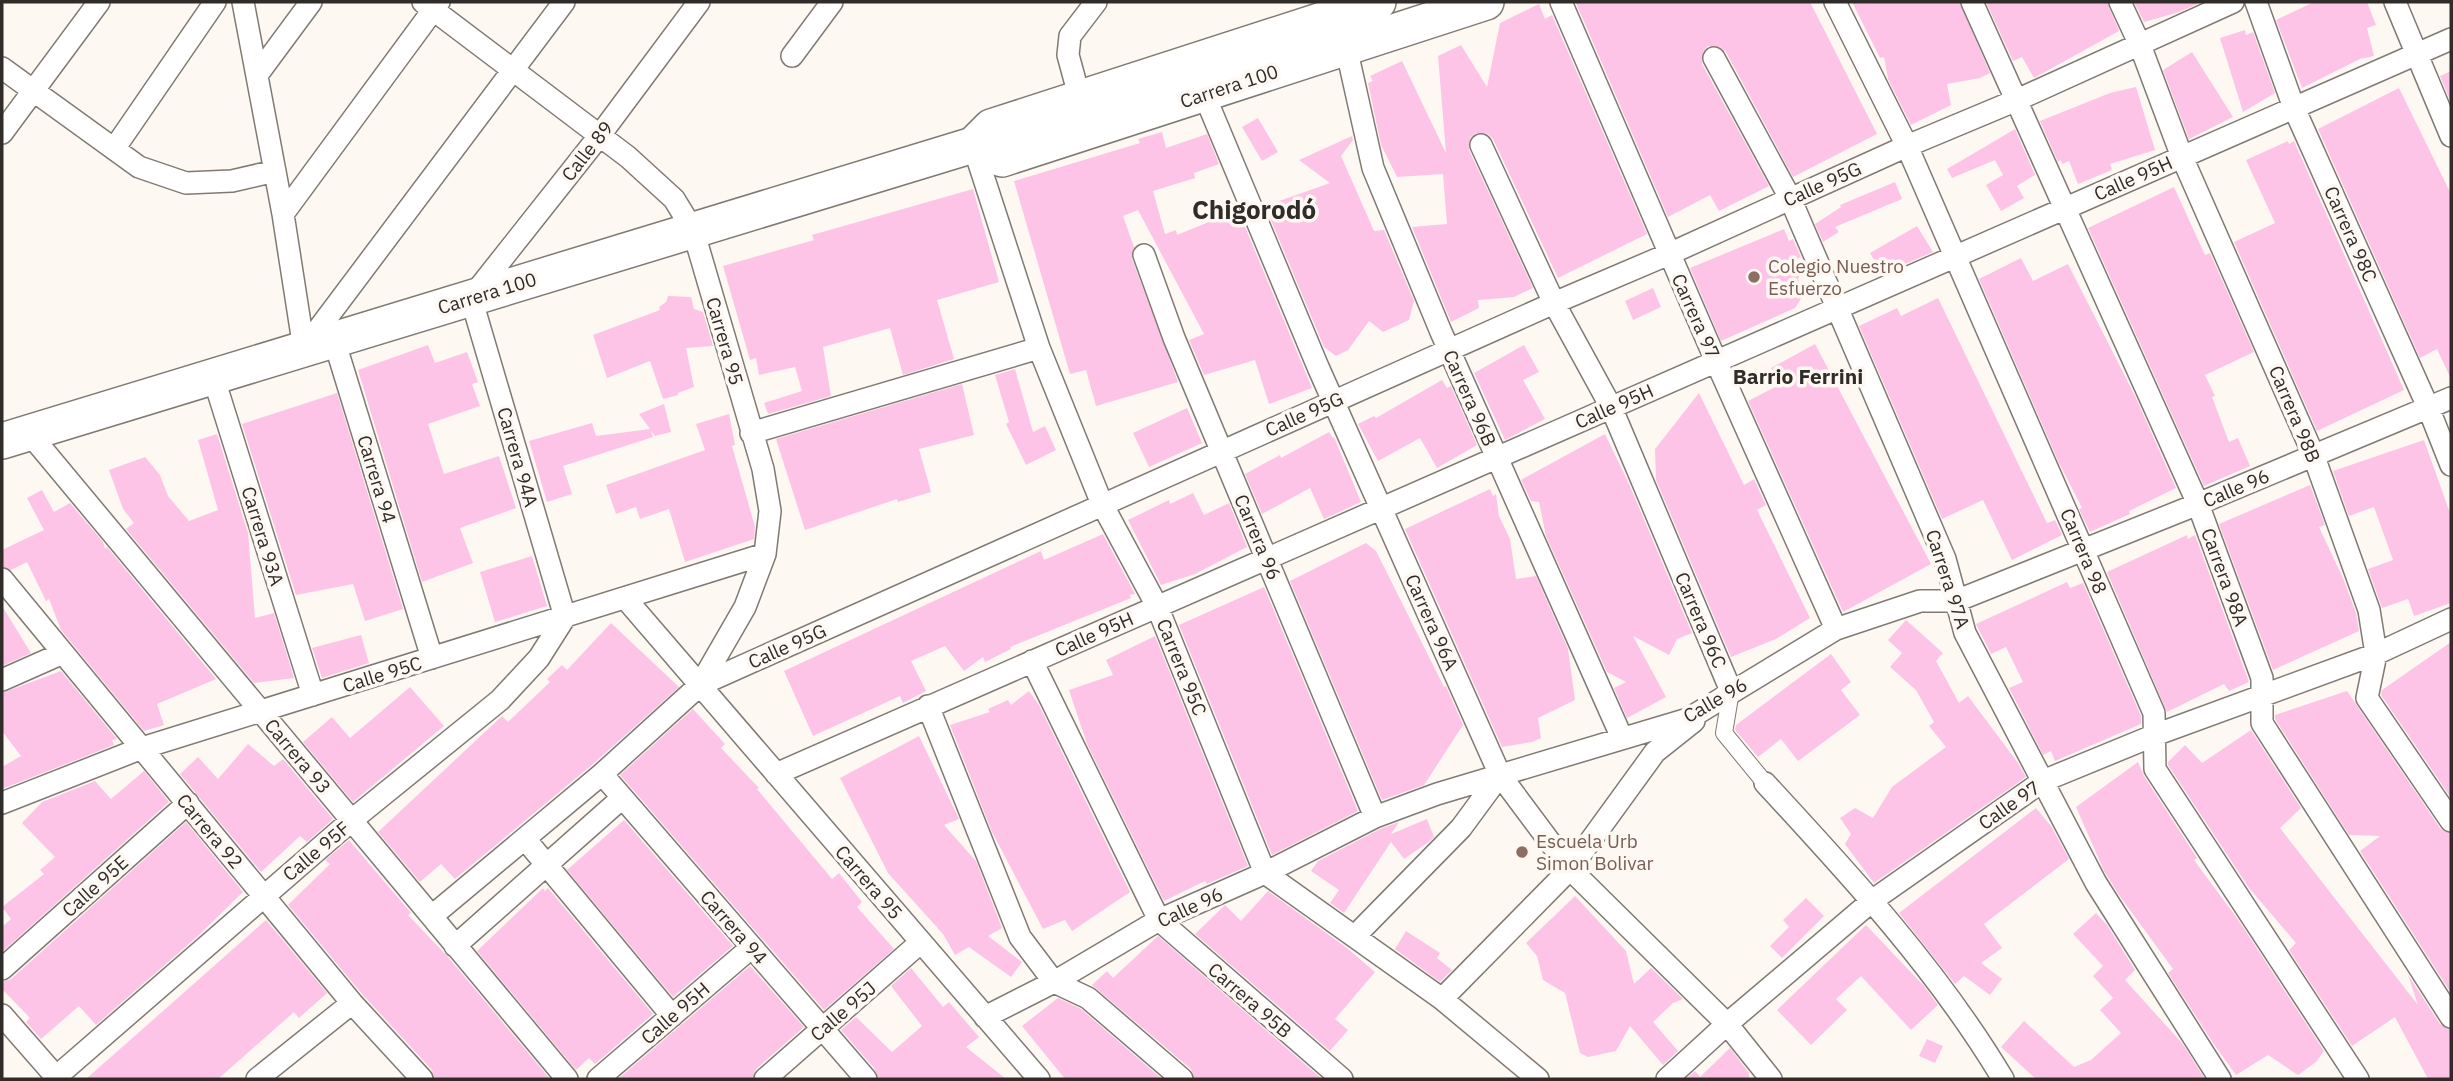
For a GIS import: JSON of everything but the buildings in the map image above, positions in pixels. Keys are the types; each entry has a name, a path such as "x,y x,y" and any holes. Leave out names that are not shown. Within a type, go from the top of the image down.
{"highway":[{"name":"Carrera 100","path":"15,437 973,145 991,127 1378,2"},
{"name":"Carrera 100","path":"973,145 1002,159 1486,2"}],"street":[{"path":"2,133 99,2"},
{"path":"114,149 215,2"},
{"name":"Carrera 94","path":"243,2 283,214 319,344 432,658"},
{"path":"257,75 311,2"},
{"path":"319,344 564,2"},
{"name":"Calle 89","path":"471,298 600,135 699,2"},
{"path":"792,57 832,2"},
{"path":"1080,99 1068,55 1070,36 1096,2"},
{"name":"Carrera 97","path":"1561,2 1669,254 1836,629"},
{"name":"Carrera 98","path":"1835,2 1907,146 2154,713 2155,769 2358,1079"},
{"name":"Carrera 98A","path":"1972,2 2198,504 2262,678 2262,723 2451,1017"},
{"name":"Carrera 98B","path":"2120,2 2140,45 2182,157 2313,454 2368,610 2376,654 2367,698 2451,821"},
{"name":"Calle 95G","path":"432,916 602,774 700,685 2233,2"},
{"name":"Carrera 98C","path":"2256,2 2294,108 2428,407 2451,465"},
{"path":"2395,2 2451,136"},
{"path":"283,214 432,4"},
{"name":"Carrera 95","path":"432,4 513,70 628,156 674,199 693,230 763,469 770,511 765,554 745,607 700,685"},
{"name":"Calle 95H","path":"776,774 2451,39"},
{"name":"Carrera 96B","path":"1346,47 1373,168 1449,350 1622,738"},
{"name":"Carrera 97A","path":"1714,58 1790,198 1945,559 1965,633 2096,883 2220,1079"},
{"path":"2,68 139,167 186,183 232,181 275,171"},
{"name":"Carrera 96A","path":"1204,93 1333,401 1500,775 1570,869 1727,1024 1770,1079"},
{"name":"Carrera 95C","path":"973,145 1040,348 1102,504 1157,606 1265,873"},
{"name":"Carrera 96C","path":"1481,145 1554,303 1611,407 1731,691 1724,733 1765,783 1873,900 1982,1044 2003,1079"},
{"name":"Carrera 96","path":"1144,255 1174,338 1376,817"},
{"name":"Carrera 94A","path":"471,298 565,617"},
{"path":"751,433 1040,348"},
{"name":"Carrera 93A","path":"213,376 313,695"},
{"name":"Calle 96","path":"985,1017 1054,982 1159,920 1265,873 1376,817 1437,794 1688,719 1836,629 1920,601 1956,601 2451,398"},
{"name":"Carrera 93","path":"15,437 262,711 567,1079"},
{"name":"Calle 95C","path":"2,803 142,748 765,554"},
{"name":"Carrera 92","path":"2,579 352,1003 422,1079"},
{"name":"Carrera 95","path":"625,598 1039,1079"},
{"name":"Calle 95F","path":"57,1078 352,820 500,700 539,658 565,617"},
{"name":"Calle 97","path":"1667,1079 1727,1024 1873,900 2043,781 2155,736 2376,654 2451,618"},
{"path":"2,680 63,653"},
{"path":"1032,661 1159,920"},
{"path":"1442,999 1570,869 1655,752 1731,691"},
{"path":"928,706 1020,937 1054,982 1088,998 1182,1079"},
{"name":"Carrera 94","path":"602,774 866,1079"},
{"path":"1355,936 1461,828 1500,775"},
{"path":"455,946 622,797"},
{"name":"Calle 95E","path":"2,969 188,803"},
{"path":"525,839 672,1016"},
{"path":"1265,873 1442,999 1538,1079"},
{"name":"Carrera 95B","path":"1159,920 1342,1079"},
{"name":"Calle 95J","path":"765,1079 921,942"},
{"name":"Calle 95H","path":"598,1079 752,947"},
{"path":"257,1079 352,1003"},
{"path":"2,1015 57,1078"}],"place":[{"name":"Colegio Nuestro Esfuerzo","path":"1754,277"},
{"name":"Escuela Urb Simon Bolivar","path":"1522,852"}],"district":[{"name":"Chigorodó","path":"1254,210"},
{"name":"Barrio Ferrini","path":"1798,377"}]}
